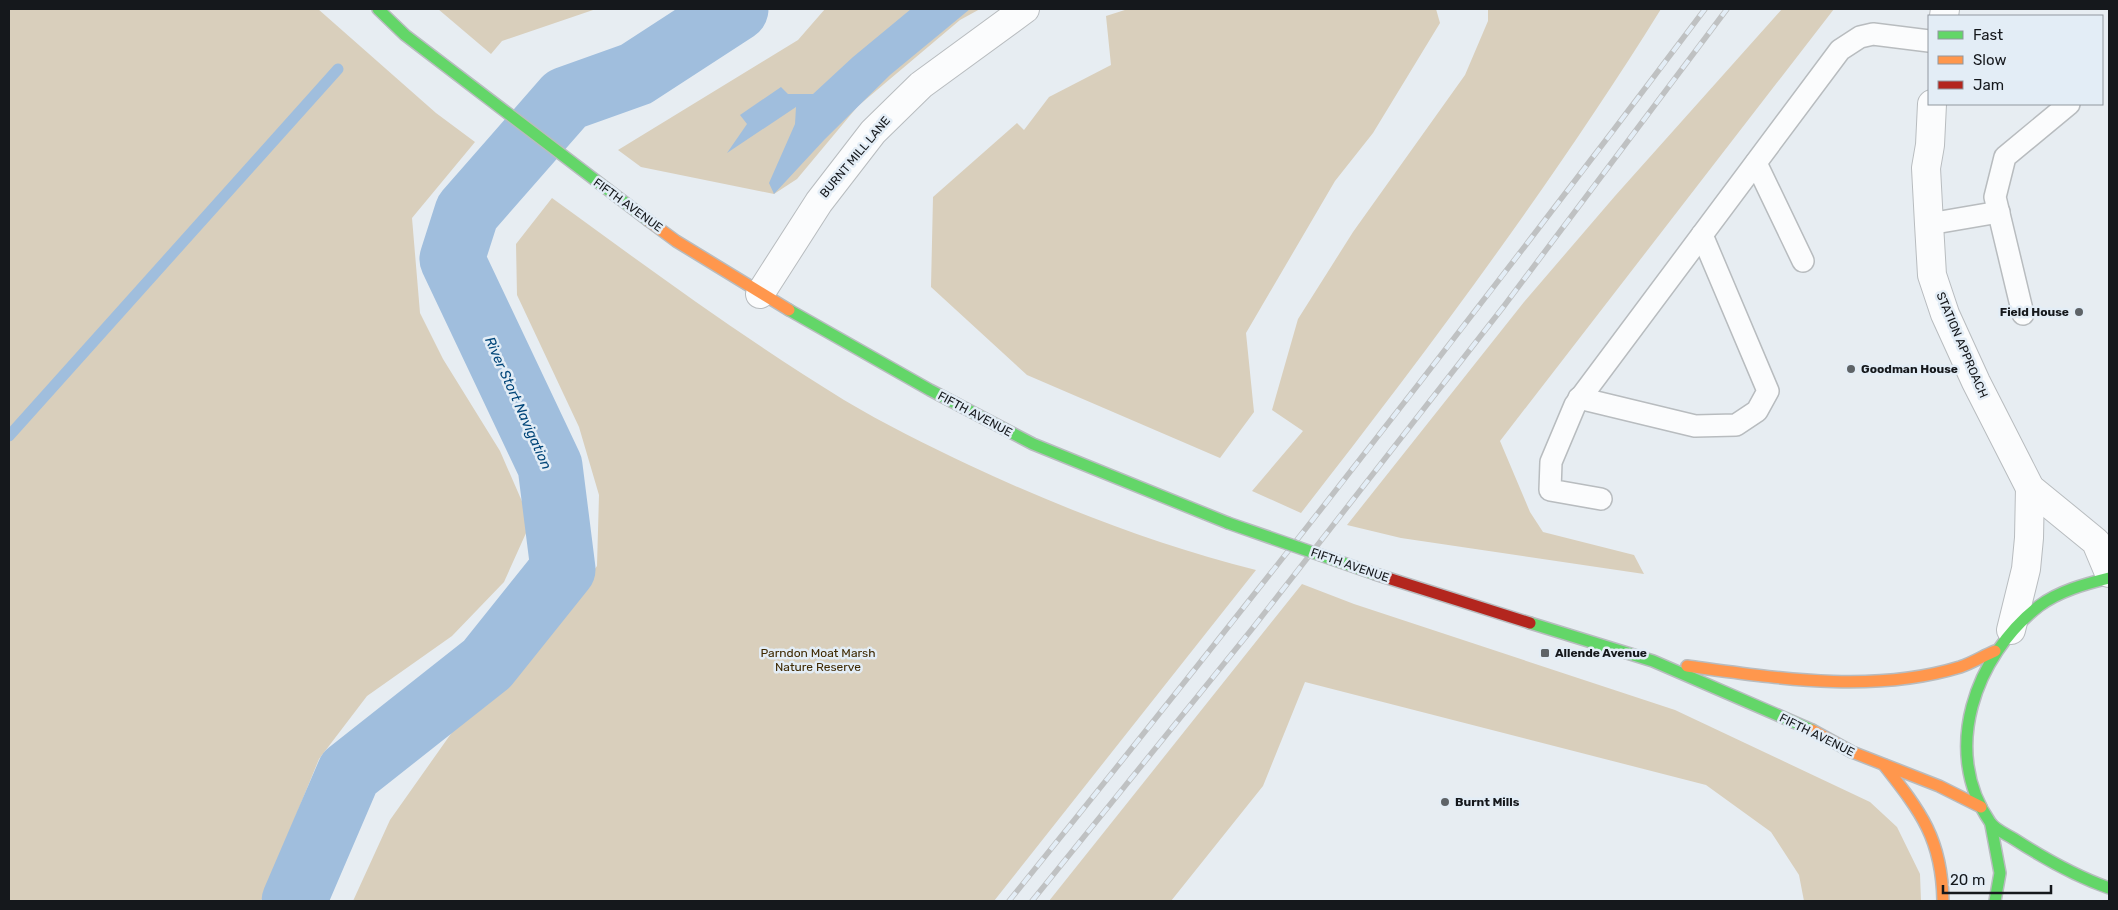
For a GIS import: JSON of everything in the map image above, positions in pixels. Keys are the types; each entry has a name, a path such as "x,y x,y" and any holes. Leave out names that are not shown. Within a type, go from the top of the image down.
{"main road":[{"name":"FIFTH AVENUE","path":"378,9 405,35 577,168 676,241 760,294 930,390 1033,444 1228,523 1376,574 1653,661 1827,737 1852,752 1939,786 1981,807"},
{"path":"1994,901 2002,876 1992,825 1981,807 1968,775 1965,739 1974,693 1995,650 2012,630 2040,605 2074,587 2109,578"},
{"name":"FIFTH AVENUE","path":"1653,661 1788,680 1861,680 1907,678 1961,666 1995,650"},
{"path":"1884,765 1928,826 1940,856 1944,881 1943,901"},
{"path":"1992,825 2055,867 2109,888"}],"street":[{"name":"BURNT MILL LANE","path":"760,294 818,202 873,132 921,85 1025,9"},
{"name":"STATION APPROACH","path":"1932,105 1930,145 1926,168 1932,275 1945,314 1976,382 2030,488 2096,542 2109,573"},
{"name":"STATION APPROACH","path":"2012,630 2026,569 2030,488"}],"lane":[{"path":"1601,499 1550,490 1551,462 1575,405 1840,50 1860,37 1873,34 1928,40"},
{"path":"2023,314 1995,197 2005,157 2068,105"},
{"path":"1756,163 1803,261"},
{"path":"1929,224 1998,212"},
{"path":"1580,398 1695,426 1736,425 1757,411 1768,391 1702,235"}],"green space":[{"path":"9,9 318,9 436,113 475,142 412,218 420,313 443,359 500,451 531,522 504,582 452,636 367,696 319,759 261,901 9,901"},
{"path":"438,9 596,9 502,41 491,54"},
{"path":"825,9 980,9 960,20 858,106 797,179 774,194 641,167 618,150 798,40"},
{"path":"1128,9 1436,9 1440,23 1373,133 1335,181 1246,333 1254,412 1220,458 1027,375 931,287 933,197 1017,123 1024,130 1049,97 1111,65 1106,16"},
{"path":"1488,9 1661,9 1577,139 1488,266 1301,513 1252,491 1303,431 1272,410 1298,319 1353,232 1465,75 1488,21"},
{"path":"1782,9 1834,9 1500,441 1530,512 1543,532 1634,555 1644,574 1401,538 1347,525 1524,302 1615,196"},
{"name":"Parndon Moat Marsh Nature Reserve","path":"552,198 769,352 844,400 890,426 969,465 1074,511 1182,549 1256,570 994,901 353,901 390,820 455,728 521,667 597,566 599,495 579,427 517,295 516,244"},
{"path":"1302,584 1354,604 1675,710 1870,802 1897,827 1920,874 1921,901 1804,901 1799,875 1771,832 1706,785 1305,682 1263,786 1171,901 1049,901"}],"water":[{"path":"911,9 970,9 890,75 825,139 774,194 769,183 795,124 796,107 727,153 747,124 740,115 781,87 788,94 813,94 853,57"}],"waterway":[{"name":"River Stort Navigation","path":"294,901 349,773 487,664 563,569 550,466 452,259 467,212 566,99 636,74 736,9"},
{"path":"9,436 338,69"}],"railway":[{"path":"1009,901 1361,458 1534,235 1705,9"},
{"path":"1032,901 1252,629 1504,306 1727,9"}],"traffic: fast":[{"path":"378,9 405,35 649,221"},
{"path":"789,310 930,390 1033,444 1228,523"},
{"path":"1228,523 1375,574"},
{"path":"2109,578 2055,596 2039,606 2017,627 1997,651 1982,678 1972,706 1967,736 1968,765 1975,794 1992,825 2060,866 2109,888"},
{"path":"1530,623 1653,661 1812,730"},
{"path":"1991,825 2000,873 1995,901"}],"traffic: slow":[{"path":"649,221 676,241 789,310"},
{"path":"1687,666 1789,679 1858,682 1893,680 1927,675 1969,664 1995,651"},
{"path":"1812,730 1852,752 1939,786 1981,807"},
{"path":"1884,765 1919,812 1934,843 1942,879 1943,901"}],"traffic: jam":[{"path":"1375,574 1530,623"}],"place":[{"name":"Field House","path":"2079,312"},
{"name":"Goodman House","path":"1851,369"},
{"name":"Allende Avenue","path":"1545,653"},
{"name":"Burnt Mills","path":"1445,802"}]}
